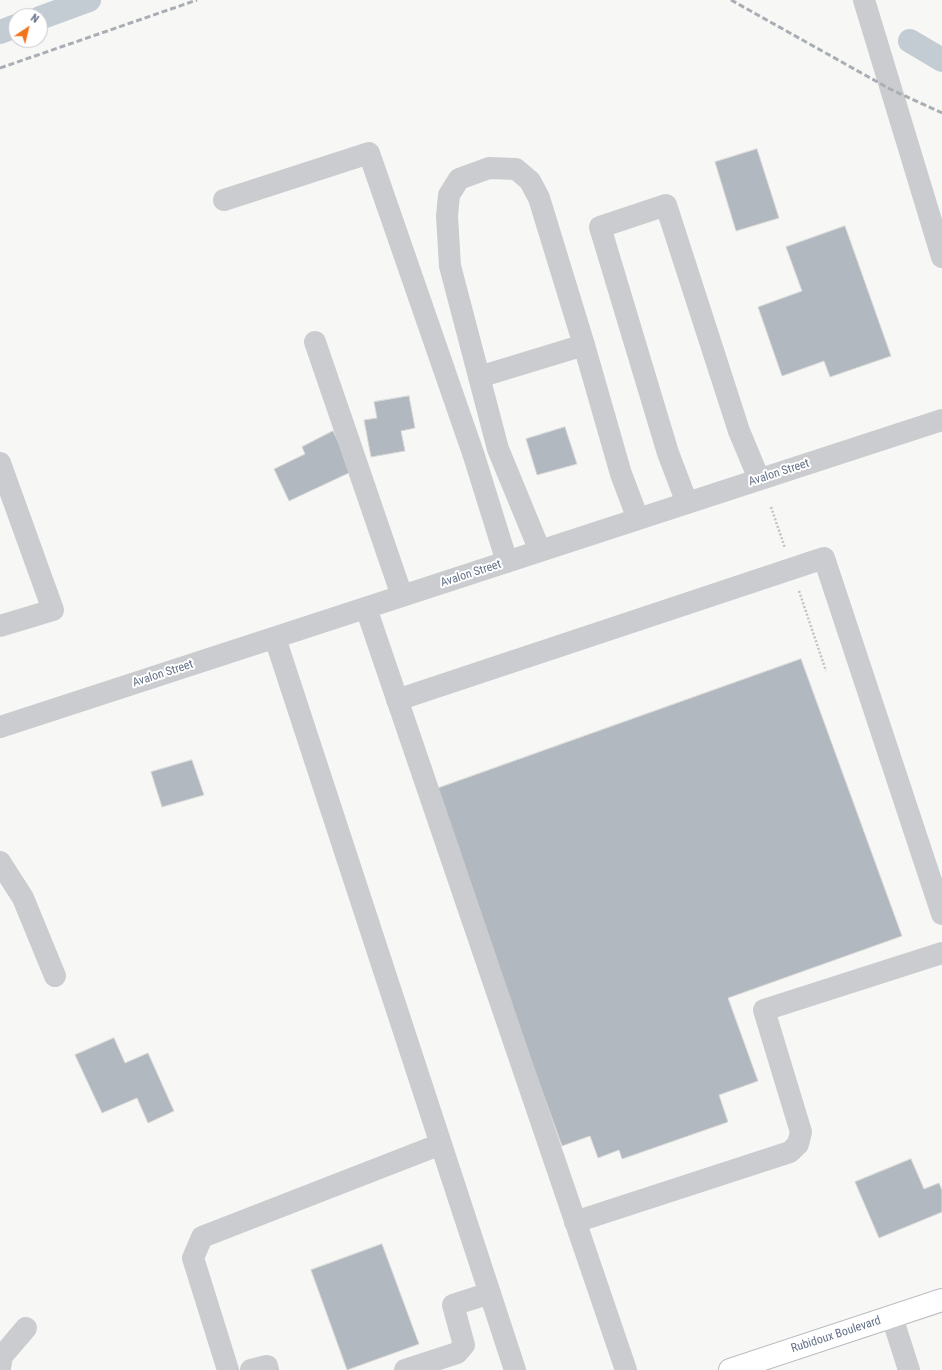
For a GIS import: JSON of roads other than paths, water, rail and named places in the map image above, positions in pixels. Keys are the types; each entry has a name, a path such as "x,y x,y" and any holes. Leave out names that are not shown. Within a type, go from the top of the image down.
{"main road":[{"name":"Rubidoux Boulevard","path":"744,1368 942,1300"}],"street":[{"path":"864,0 942,257"},
{"path":"224,200 369,154 474,456 507,562"},
{"path":"540,551 498,449 450,266 447,216 448,195 459,179 489,168 516,169 530,181 539,198 584,345 621,474 638,519"},
{"path":"686,503 668,453 600,227 666,205 739,431 759,480"},
{"path":"314,342 402,596"},
{"path":"479,377 584,345"},
{"name":"Avalon Street","path":"0,727 942,420"},
{"path":"0,463 53,610 0,626"},
{"path":"398,700 824,558 942,914"},
{"path":"366,608 626,1370"},
{"path":"275,638 515,1370"},
{"path":"0,862 23,898 56,976"},
{"path":"576,1222 790,1152 798,1144 801,1132 764,1010 942,953"},
{"path":"228,1370 193,1258 202,1237 441,1144"},
{"path":"405,1370 457,1352 464,1344 453,1305 490,1293"},
{"path":"892,1317 909,1370"},
{"path":"0,1368 2,1356 26,1328"},
{"path":"251,1370 266,1366 268,1370"}],"waterway":[{"path":"48,15 89,0"},
{"path":"0,32 8,29"},
{"path":"910,41 942,60"}],"railway":[{"path":"0,68 197,0"},
{"path":"731,0 890,89 942,113"}]}
